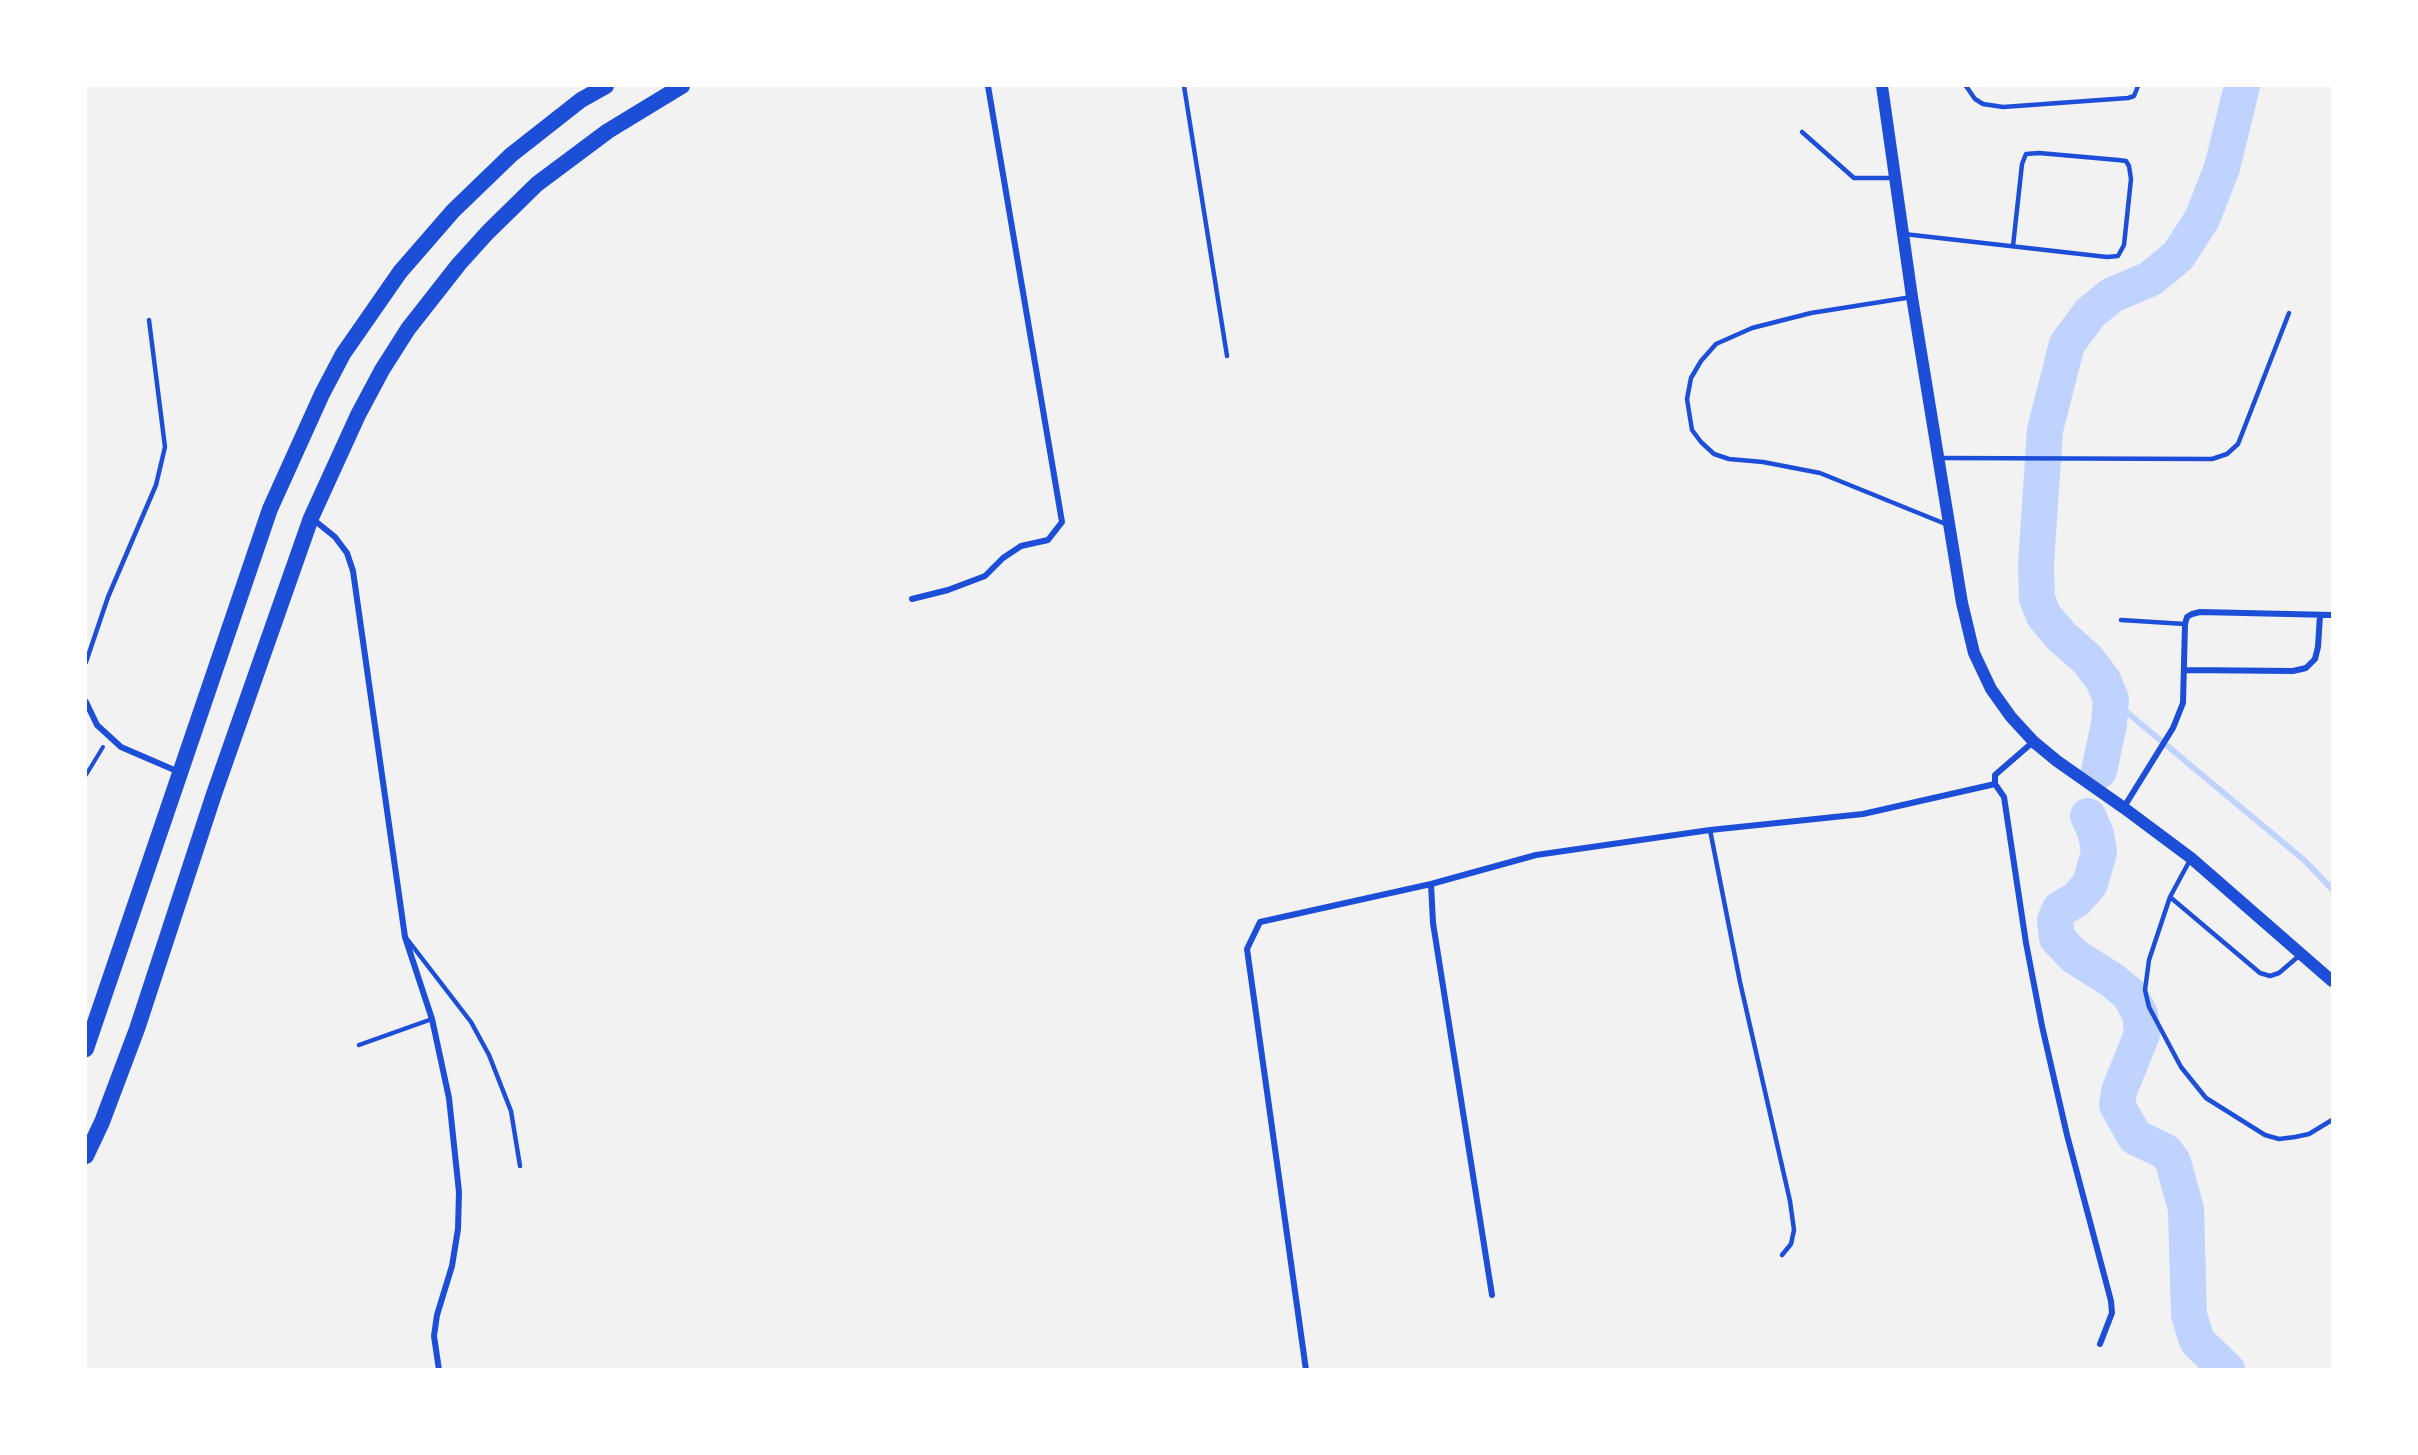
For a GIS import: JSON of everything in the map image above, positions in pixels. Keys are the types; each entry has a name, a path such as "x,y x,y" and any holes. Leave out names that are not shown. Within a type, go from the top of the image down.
{"highway":[{"path":"86,1049 270,508 343,354 400,272 453,211 511,155 581,100 606,86"},
{"path":"86,1156 102,1122 137,1029 214,794 312,518 358,415 382,370 408,329 459,264 537,184 608,131 682,86"}],"main road":[{"path":"1883,88 1912,297 1962,603 1974,653 1991,688 2011,717 2034,742 2191,858 2332,981"}],"street":[{"path":"912,599 948,590 985,576 1003,558 1021,546 1048,540 1062,522 988,86"},
{"path":"312,518 335,537 346,553 353,571 405,937 432,1019 449,1098 459,1191 458,1229 452,1266 437,1315 434,1336 439,1370"},
{"path":"2124,808 2173,728 2183,703 2187,617 2200,612 2332,615"},
{"path":"2186,670 2293,671 2306,668 2315,659 2320,615"},
{"path":"86,702 97,725 121,747 179,772"},
{"path":"2034,742 1995,775 1995,784 2004,797 2026,943 2042,1026 2067,1134 2111,1301 2112,1313 2100,1344"},
{"path":"1306,1370 1247,949 1260,922 1431,884 1536,855 1710,830 1863,814 1995,784"},
{"path":"1431,884 1433,923 1492,1295"}],"lane":[{"path":"1184,86 1227,356"},
{"path":"1966,86 1983,104 2003,107 2128,98 2134,96 2138,86"},
{"path":"1802,132 1854,178 1895,178"},
{"path":"1903,234 2013,246 2118,256 2124,245 2131,179 2126,161 2039,153 2026,154 2022,164 2013,246"},
{"path":"1912,297 1811,313 1752,328 1716,344 1701,361 1691,378 1687,399 1692,430 1714,454 1729,459 1763,462 1820,473 1948,525"},
{"path":"1938,458 2212,459 2227,454 2238,444 2289,313"},
{"path":"86,662 108,597 156,485 165,447 149,320"},
{"path":"2121,620 2185,624"},
{"path":"1710,830 1740,982 1790,1201 1794,1230 1791,1244 1782,1255"},
{"path":"2191,858 2170,897 2149,960 2145,990 2149,1007 2181,1067 2206,1098 2265,1135 2280,1139 2309,1134 2332,1120"},
{"path":"2170,897 2260,973 2270,976 2279,973 2302,954"},
{"path":"405,937 471,1022 489,1055 511,1111 520,1166"},
{"path":"358,1045 432,1019"}],"path":[{"path":"86,775 109,736"}],"waterway":[{"path":"2099,771 2109,724 2111,699 2103,680 2088,660 2061,636 2044,616 2037,599 2036,564 2045,430 2067,344 2090,313 2112,295 2150,279 2178,256 2202,219 2222,168 2242,86"},
{"path":"2111,699 2304,860 2332,889"},
{"path":"2088,816 2096,834 2099,852 2090,884 2076,900 2060,909 2055,920 2057,938 2074,956 2112,980 2129,994 2140,1014 2142,1034 2119,1091 2117,1105 2135,1137 2166,1152 2173,1162 2186,1209 2189,1315 2197,1341 2227,1370"}]}
